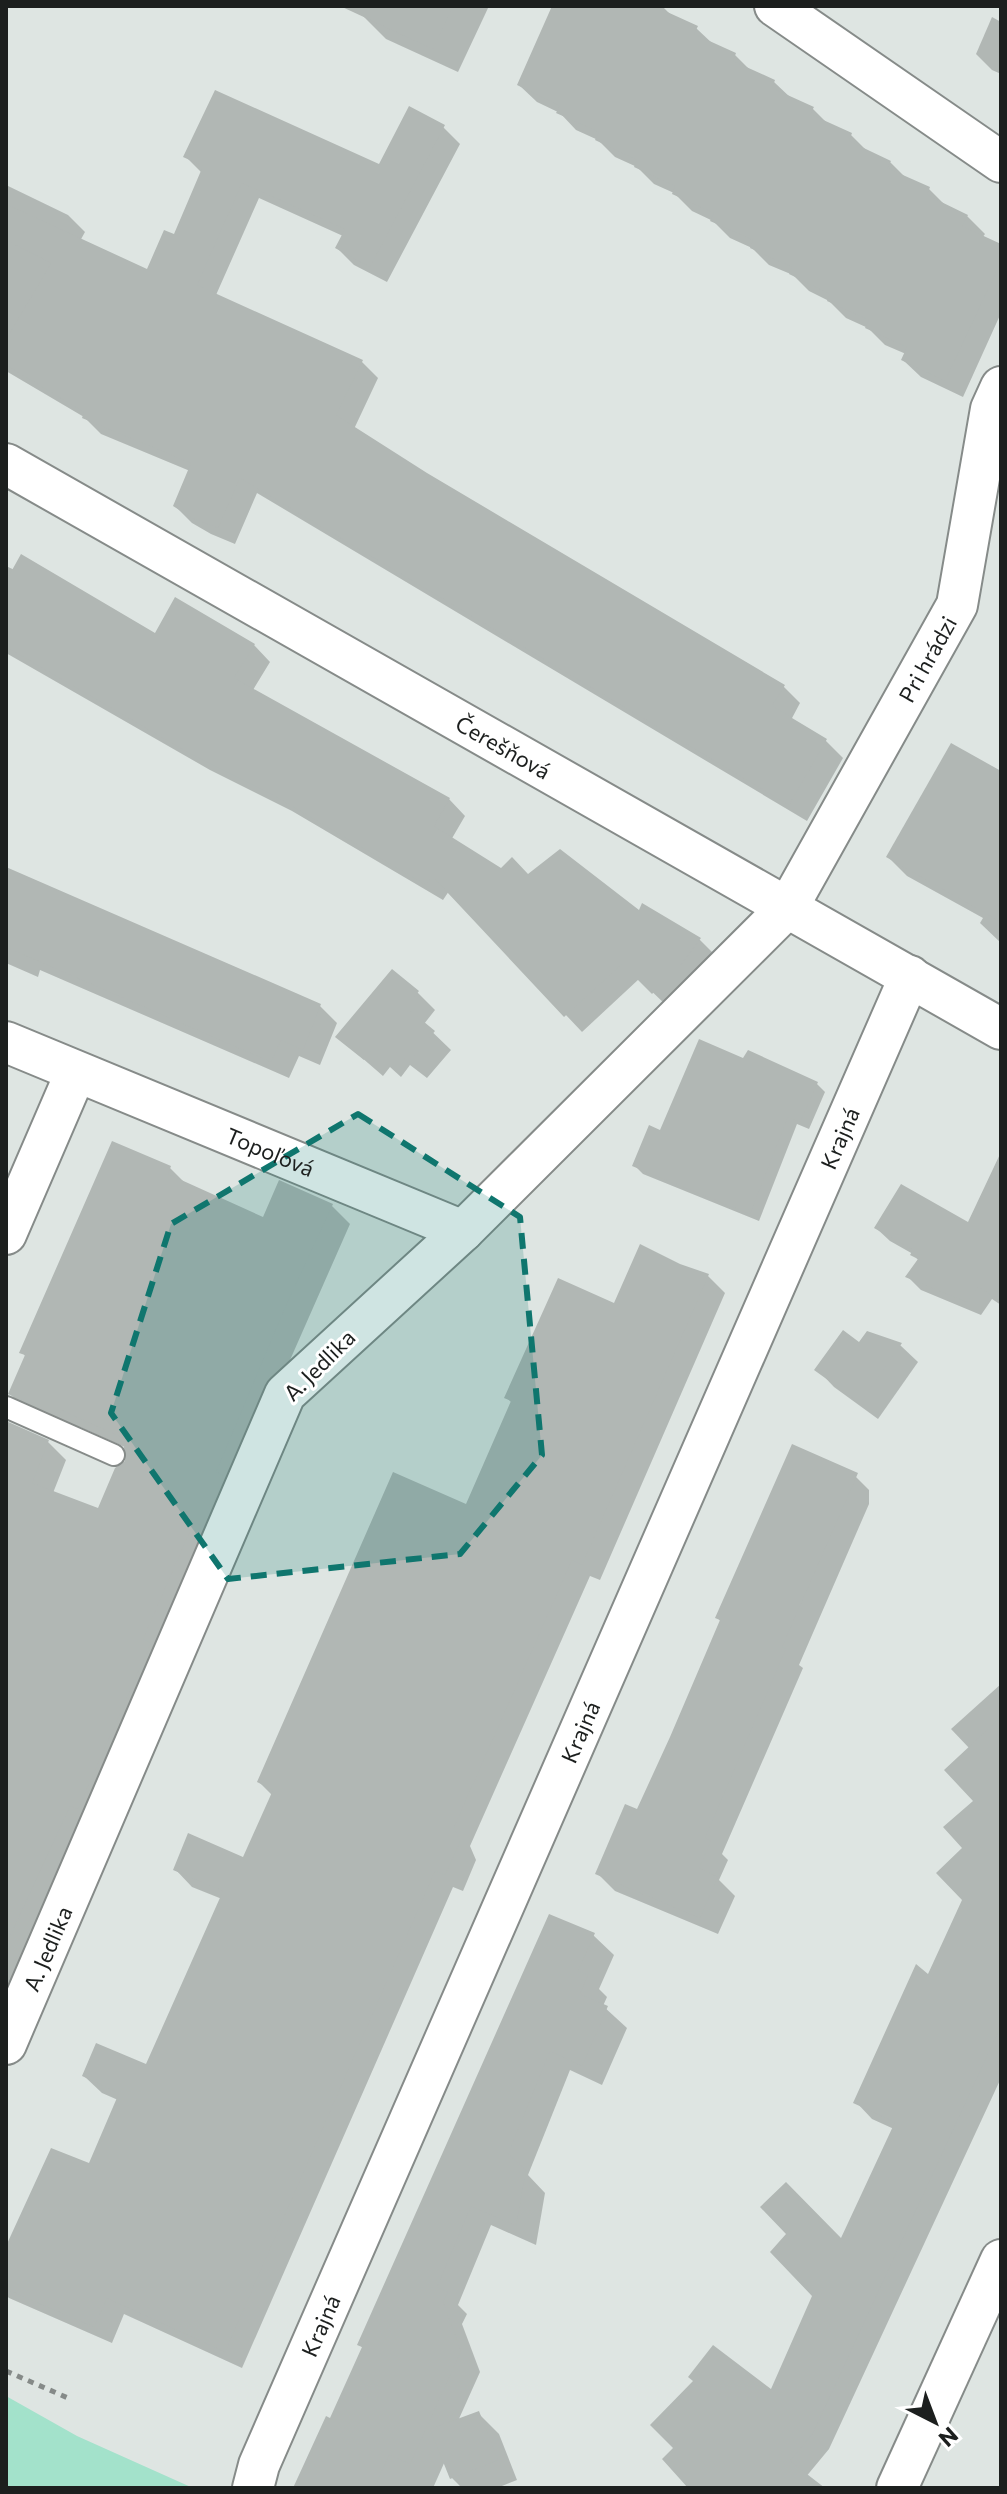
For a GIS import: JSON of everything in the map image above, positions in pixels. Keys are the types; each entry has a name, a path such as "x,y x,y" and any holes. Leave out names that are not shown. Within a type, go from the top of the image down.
{"street":[{"path":"775,6 1001,162"},
{"name":"Pri hrádzi","path":"788,907 957,605 991,409 1001,387"},
{"name":"Čerešňová","path":"6,464 1001,1029"},
{"name":"A. Jedlika","path":"6,2044 285,1394 463,1231 788,907"},
{"name":"Krajná","path":"253,2488 259,2465 910,976"},
{"name":"Topoľová","path":"6,1042 463,1231"},
{"path":"6,1234 76,1072"},
{"path":"897,2488 1001,2260"}],"lane":[{"path":"6,1407 114,1455"}],"path":[{"path":"6,2371 68,2398"}],"highlighted area":[{"path":"358,1114 520,1217 542,1455 460,1554 228,1579 111,1413 171,1224"}],"green space":[{"path":"6,2396 77,2436 193,2488 6,2488"}],"building":[{"path":"340,6 453,6 433,49"},
{"path":"552,6 654,6 698,26 694,34 736,53 733,61 775,80 772,88 814,107 810,114 852,133 849,141 891,161 887,168 930,187 927,195 968,215 962,226 1001,244 1001,261 945,381 901,360 907,347 865,328 869,320 827,301 830,294 789,274 792,267 750,248 753,240 710,221 714,213 672,194 675,186 634,167 637,160 595,140 599,132 556,113 560,106 517,85"},
{"path":"215,90 379,164 409,106 445,125 370,267 335,248 345,229 242,183 197,285 363,360 336,415 427,473 785,685 772,706 827,739 789,805 240,478 218,528 192,518 173,506 191,463 82,418 84,412 6,365 6,340 51,263 6,240 6,204 147,269 164,230 174,234 203,166 183,157"},
{"path":"21,554 155,633 175,597 255,644 234,678 450,798 434,826 501,868 512,857 528,874 560,849 639,910 642,903 701,938 680,966 652,994 622,964 564,1017 432,876 426,885 273,795 191,754 6,647 6,581"},
{"path":"951,743 1001,771 1001,922 886,857"},
{"path":"6,867 321,1004 303,1050 281,1040 271,1062 6,947"},
{"path":"392,969 419,991 406,1007 435,1031 409,1062 392,1049 383,1061 371,1051 364,1060 335,1037"},
{"path":"699,1039 743,1058 748,1050 818,1082 800,1122 788,1117 750,1214 632,1166 649,1125 660,1130"},
{"path":"112,1141 171,1166 168,1174 263,1217 279,1180 333,1204 287,1303 216,1472 225,1476 205,1523 203,1527 194,1522 143,1639 151,1643 78,1809 70,1806 6,1945 6,1421 49,1440 32,1483 98,1508 115,1468 125,1461 124,1447 128,1440 61,1410 59,1416 8,1394 25,1355 19,1353"},
{"path":"1001,1152 1001,1301 978,1287 967,1302 905,1277 918,1259 910,1255 913,1250 874,1228 901,1184 968,1222"},
{"path":"640,1244 709,1274 582,1565 572,1560 454,1827 460,1842 445,1875 435,1871 225,2352 107,2298 94,2327 6,2289 6,2246 51,2148 89,2163 119,2093 82,2076 96,2043 146,2064 223,1891 173,1870 188,1833 243,1857 273,1790 257,1782 393,1472 466,1504 511,1401 504,1398 558,1278 614,1303"},
{"path":"843,1330 859,1342 867,1331 902,1343 860,1403 814,1370"},
{"path":"792,1444 858,1473 782,1647 786,1649 705,1838 711,1841 699,1868 718,1877 700,1918 595,1874 625,1804 637,1809 670,1737 720,1620 715,1618"},
{"path":"1001,1717 1001,2026 813,2433 790,2461 825,2488 688,2488 662,2459 673,2448 650,2425 693,2381 688,2377 713,2345 771,2389 812,2296 770,2252 786,2234 760,2207 786,2182 841,2238 895,2122 853,2103 916,1964 928,1974 962,1900 936,1873 962,1848 943,1827 973,1801 944,1770"},
{"path":"549,1914 595,1933 578,1971 588,1975 580,1994 608,2006 582,2066 550,2051 508,2154 526,2170 516,2226 471,2206 437,2287 448,2292 443,2302 461,2351 410,2464 389,2455 374,2488 293,2488 326,2416 330,2418 362,2347 357,2345"},
{"path":"479,2411 498,2460 450,2479 430,2429"}]}
